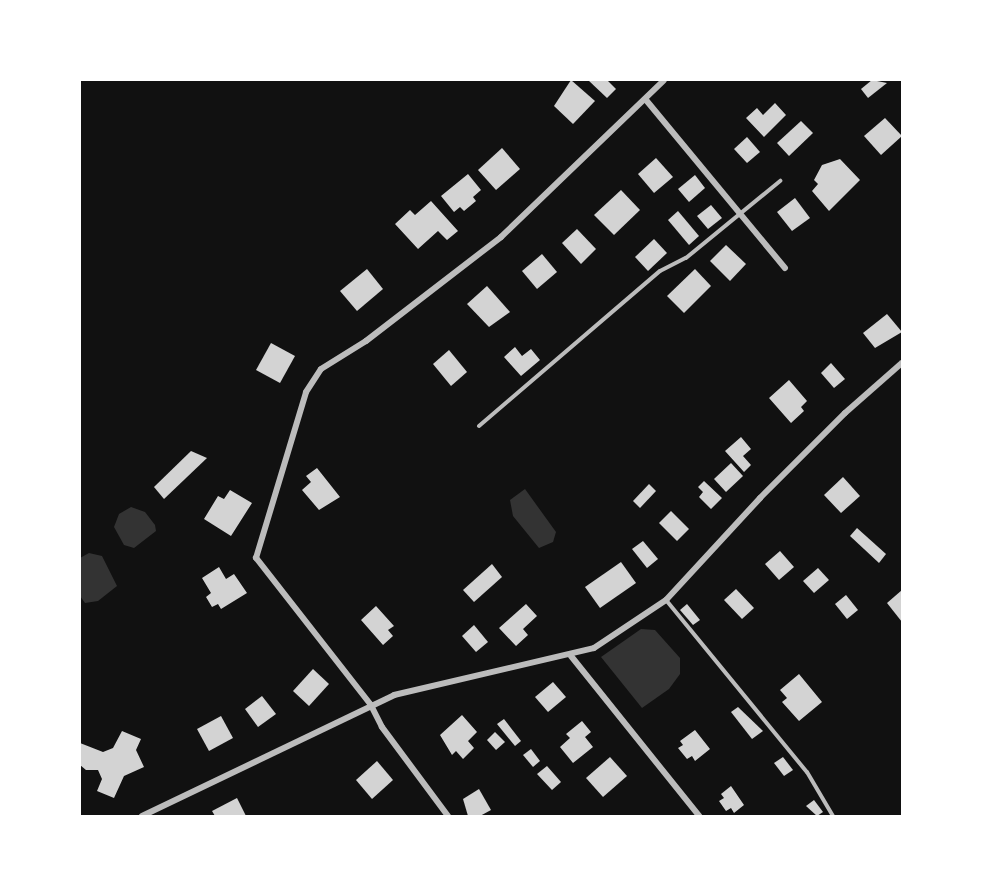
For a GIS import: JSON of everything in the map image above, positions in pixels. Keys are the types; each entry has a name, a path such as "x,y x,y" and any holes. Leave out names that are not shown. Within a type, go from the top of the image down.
{"street":[{"path":"447,816 435,794 382,727 371,705 256,558 306,392 321,369 366,341 501,237 646,100 664,80"},
{"path":"646,100 785,268"},
{"path":"142,816 394,695 571,656 594,648 666,600 777,481 845,413 903,363"},
{"path":"571,656 699,816"}],"lane":[{"path":"479,426 660,271 686,258 738,212 780,181"},
{"path":"666,600 807,772 833,816"}],"shaded area":[{"path":"525,489 556,532 553,542 539,548 513,516 510,500"},
{"path":"131,507 145,512 155,525 156,531 134,548 124,545 114,527 119,514"},
{"path":"89,553 102,556 117,586 98,601 85,603 80,596 80,558"},
{"path":"641,629 655,630 680,658 680,674 669,689 642,708 601,657"}],"building":[{"path":"571,80 595,101 573,124 554,106"},
{"path":"588,80 607,80 616,89 607,98"},
{"path":"872,80 887,83 868,98 861,89"},
{"path":"775,103 786,115 764,137 746,118 757,108 763,115"},
{"path":"885,118 902,136 881,155 864,136"},
{"path":"801,121 813,133 789,156 777,143"},
{"path":"747,137 760,152 747,163 734,149"},
{"path":"502,148 520,169 496,190 478,170"},
{"path":"656,158 673,177 654,193 638,174"},
{"path":"840,159 860,180 829,211 812,191 818,184 814,180 822,165"},
{"path":"468,174 481,190 473,197 476,201 464,211 460,207 454,212 441,196"},
{"path":"695,175 705,188 689,202 678,189"},
{"path":"621,190 640,210 614,235 594,215"},
{"path":"795,198 810,218 792,231 777,212"},
{"path":"431,201 458,231 447,240 438,231 418,249 395,224 410,210 415,215"},
{"path":"711,205 722,218 708,229 697,216"},
{"path":"678,211 699,236 689,245 668,220"},
{"path":"577,229 596,249 581,264 562,243"},
{"path":"654,239 667,253 648,271 635,257"},
{"path":"726,245 746,264 730,281 710,261"},
{"path":"542,254 557,272 537,289 522,271"},
{"path":"367,269 383,289 357,311 340,291"},
{"path":"695,269 711,286 684,313 667,296"},
{"path":"487,286 510,312 489,327 467,304"},
{"path":"887,314 902,332 875,348 863,333"},
{"path":"271,343 295,356 280,383 256,370"},
{"path":"515,347 522,356 531,349 540,360 521,376 504,357"},
{"path":"449,350 467,372 451,386 433,364"},
{"path":"831,363 845,379 834,388 821,373"},
{"path":"789,380 807,401 801,407 804,411 791,423 769,398"},
{"path":"741,437 751,449 743,456 751,465 744,472 725,451"},
{"path":"191,451 207,458 164,499 154,487"},
{"path":"731,463 743,476 726,492 714,479"},
{"path":"317,468 340,497 319,510 302,490 311,482 306,476"},
{"path":"843,477 860,496 841,513 824,495"},
{"path":"704,481 722,498 711,509 699,497 703,492 698,487"},
{"path":"649,484 656,491 640,508 633,501"},
{"path":"230,490 252,503 231,536 204,519 218,496 224,499"},
{"path":"671,511 689,529 677,541 659,523"},
{"path":"857,528 886,554 879,563 850,536"},
{"path":"643,541 658,559 647,568 632,549"},
{"path":"780,551 794,567 779,580 765,564"},
{"path":"621,562 636,583 600,608 585,587"},
{"path":"492,564 502,577 474,602 463,590"},
{"path":"219,567 226,579 234,574 247,593 221,609 218,604 212,607 206,597 211,593 202,578"},
{"path":"818,568 829,580 814,593 803,581"},
{"path":"736,589 754,608 742,619 724,600"},
{"path":"902,590 902,622 887,603"},
{"path":"846,595 858,610 847,619 835,604"},
{"path":"526,604 537,616 523,629 528,635 516,646 499,628"},
{"path":"687,604 700,620 693,625 680,610"},
{"path":"376,606 394,626 388,630 393,636 383,645 361,620"},
{"path":"474,625 488,642 476,652 462,636"},
{"path":"313,669 329,684 309,706 293,691"},
{"path":"799,674 822,702 799,721 782,702 787,698 780,690"},
{"path":"553,682 566,697 548,712 535,697"},
{"path":"262,696 276,714 258,727 245,709"},
{"path":"738,707 763,731 752,739 731,712"},
{"path":"462,715 477,732 468,741 474,748 463,759 456,751 452,755 440,735"},
{"path":"221,716 233,738 209,751 197,729"},
{"path":"504,719 521,741 515,746 497,724"},
{"path":"582,721 591,732 585,737 593,747 573,763 560,747 570,738 566,734"},
{"path":"695,730 710,749 695,761 692,756 687,759 678,748 683,745 680,741"},
{"path":"122,731 141,739 136,750 144,767 124,776 114,798 97,791 102,779 98,770 86,770 80,765 80,743 103,752 113,748"},
{"path":"495,732 505,742 496,750 487,740"},
{"path":"531,749 540,761 533,767 523,755"},
{"path":"610,757 627,776 603,797 586,778"},
{"path":"783,757 793,770 784,776 774,763"},
{"path":"377,761 393,780 372,799 356,780"},
{"path":"547,766 561,782 552,790 537,774"},
{"path":"731,786 744,805 734,813 731,808 726,811 719,801 724,798 721,794"},
{"path":"479,789 491,810 480,816 468,816 463,799"},
{"path":"237,798 246,816 215,816 212,811"},
{"path":"814,800 823,812 817,816 806,806"}]}
